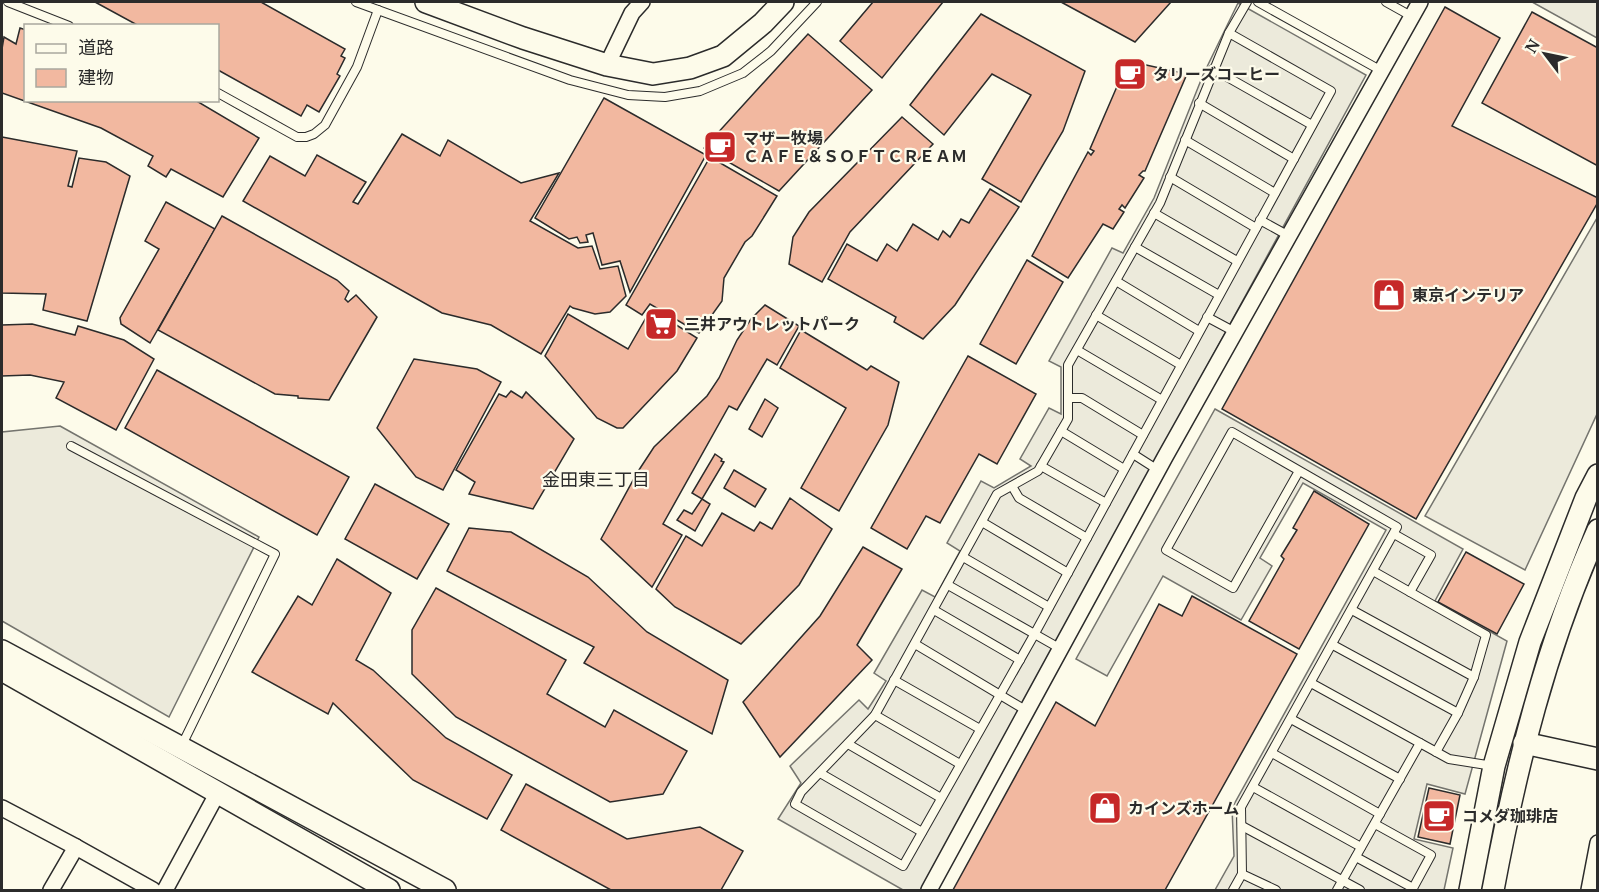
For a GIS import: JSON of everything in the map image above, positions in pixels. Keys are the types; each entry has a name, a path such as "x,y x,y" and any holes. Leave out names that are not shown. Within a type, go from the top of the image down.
{"street":[{"path":"426,2 523,38 607,65 653,74 690,68 723,56 763,23 783,2"},
{"path":"607,65 632,13 642,2"},
{"path":"929,891 1158,470 1420,2"},
{"path":"1470,891 1494,766 1530,642 1586,498 1598,475"},
{"path":"1493,891 1524,743 1553,642 1598,530"},
{"path":"2,651 445,891"},
{"path":"2,670 389,891"},
{"path":"1524,743 1598,759"},
{"path":"165,891 217,794"},
{"path":"2,808 153,891"},
{"path":"1589,891 1598,843"},
{"path":"51,891 76,847"}],"lane":[{"path":"8,2 64,24"},
{"path":"356,2 570,80 628,95 665,97 700,91 742,73 771,51 818,2"},
{"path":"1229,33 1331,91 1034,635 903,866 795,804 801,792 875,715 997,494 1038,471 1068,419 1068,365 1154,213 1213,69 1229,33 1247,2"},
{"path":"1258,2 1380,70"},
{"path":"1391,3 1411,16"},
{"path":"219,94 297,137 314,134 325,125 357,67 378,10"},
{"path":"1213,69 1312,125"},
{"path":"1199,103 1294,159"},
{"path":"1185,140 1275,193"},
{"path":"1170,177 1256,228"},
{"path":"1154,213 1238,261"},
{"path":"1260,220 1289,236"},
{"path":"1135,247 1219,295"},
{"path":"1116,281 1200,331"},
{"path":"1096,315 1181,365"},
{"path":"1207,317 1235,332"},
{"path":"1077,350 1162,400"},
{"path":"1068,398 1082,398 1143,435"},
{"path":"1061,431 1124,469"},
{"path":"1233,891 1242,874 1241,807 1397,527 1232,432 1166,550 1233,588 1299,471"},
{"path":"71,446 275,554 180,748"},
{"path":"1133,454 1158,470"},
{"path":"1041,466 1106,503"},
{"path":"1012,486 1019,498 1087,538"},
{"path":"982,522 1068,573"},
{"path":"1394,534 1431,555 1410,592"},
{"path":"963,557 1049,607"},
{"path":"1373,571 1485,635 1474,677 1458,713 1436,752"},
{"path":"948,585 1061,649"},
{"path":"934,610 1020,660"},
{"path":"1352,610 1474,677"},
{"path":"915,644 1027,711"},
{"path":"1333,645 1458,713"},
{"path":"894,680 980,729"},
{"path":"1311,683 1449,759 1494,766"},
{"path":"875,715 960,764"},
{"path":"1291,719 1400,779"},
{"path":"1337,891 1420,743"},
{"path":"848,744 941,798"},
{"path":"1272,753 1380,814"},
{"path":"819,773 922,832"},
{"path":"1253,787 1361,847"},
{"path":"1356,857 1413,890 1431,855 1375,824"},
{"path":"1242,826 1360,891"},
{"path":"1242,874 1276,891"}],"shaded area":[{"path":"1532,2 1597,2 1597,38"},
{"path":"1238,3 1366,75 921,890 903,890 778,819 801,783 790,766 859,700 868,709 886,681 874,673 922,590 935,597 960,551 947,543 981,481 994,488 1031,466 1020,459 1049,408 1061,414 1061,367 1049,361 1112,248 1123,253 1154,198 1203,75"},
{"path":"1597,218 1597,414 1525,570 1425,516"},
{"path":"1215,409 1463,549 1435,601 1507,641 1465,794 1427,784 1414,839 1453,848 1444,890 1215,890 1234,856 1232,808 1386,530 1303,483 1260,558 1272,566 1241,620 1163,576 1107,676 1076,659"},
{"path":"60,426 259,537 169,717 2,621 2,432"}],"building":[{"path":"95,2 261,2 345,49 341,56 345,58 337,74 340,76 319,112 307,105 301,116 219,71 219,24 135,24"},
{"path":"873,2 943,2 882,78 840,41"},
{"path":"1061,2 1171,2 1135,42"},
{"path":"1445,7 1500,38 1452,126 1598,198 1598,202 1416,519 1222,409"},
{"path":"1532,12 1598,48 1598,166 1482,103"},
{"path":"981,14 1085,71 1063,131 1021,202 982,179 1031,95 992,74 944,135 910,105"},
{"path":"20,28 24,29 24,101 2,93 4,37 16,44"},
{"path":"808,34 872,90 779,191 704,148"},
{"path":"1128,61 1187,74 1145,171 1139,175 1144,178 1125,208 1122,205 1119,209 1124,212 1113,229 1103,224 1068,278 1032,256 1088,152 1091,155 1094,151 1090,149"},
{"path":"604,98 706,155 630,292 620,261 602,265 593,233 586,235 588,242 580,243 577,237 569,239 535,218"},
{"path":"27,102 198,102 259,138 223,197 171,169 166,177 148,166 153,156 101,128"},
{"path":"902,117 933,144 850,232 822,282 789,264 793,237 809,212"},
{"path":"402,134 440,156 448,140 521,183 559,173 530,221 578,248 592,246 600,269 618,266 626,296 610,312 595,314 570,306 541,354 491,325 442,313 243,201 270,156 305,176 317,155 366,182 353,202 358,204"},
{"path":"2,137 77,151 68,186 72,187 79,158 106,162 130,176 87,321 43,310 46,294 2,293"},
{"path":"710,157 777,196 752,236 745,242 724,278 722,301 699,333 650,304 642,315 626,305"},
{"path":"990,189 1019,207 955,305 923,339 894,322 896,317 828,279 847,244 877,261 887,244 897,251 913,224 938,240 943,231 950,237 961,219 969,223"},
{"path":"166,202 215,229 150,343 121,324 120,318 159,249 145,241"},
{"path":"222,216 337,280 349,291 345,299 348,302 356,295 377,317 329,400 275,394 158,330"},
{"path":"1027,260 1063,282 1016,364 980,344"},
{"path":"765,305 799,326 777,365 767,359 737,410 729,406 663,524 682,535 652,587 601,539 654,447 707,396 719,378 737,340 751,319"},
{"path":"651,309 697,338 677,371 623,428 617,428 597,418 545,356 568,314 628,349"},
{"path":"32,324 75,335 78,326 124,340 154,359 116,430 56,398 64,382 30,375 2,376 2,325"},
{"path":"801,330 867,370 871,366 899,382 888,425 839,511 801,488 846,408 780,368"},
{"path":"968,356 1036,394 997,464 979,454 940,523 926,516 907,549 871,528"},
{"path":"414,359 477,369 501,382 443,490 416,477 377,428"},
{"path":"157,370 349,477 317,535 125,428"},
{"path":"511,391 522,398 526,392 574,439 533,509 469,494 475,482 456,470 499,394 506,397"},
{"path":"765,399 778,408 762,437 749,429"},
{"path":"715,454 724,462 702,499 692,493"},
{"path":"734,470 766,489 755,507 724,488"},
{"path":"375,484 449,524 417,579 345,539"},
{"path":"1314,491 1369,524 1299,649 1249,621 1284,559 1281,556 1297,530 1293,528"},
{"path":"790,498 832,529 799,585 741,644 675,607 656,589 686,536 702,546 722,513 754,531 760,522 772,529"},
{"path":"702,499 710,504 695,531 677,520 684,510 692,514"},
{"path":"469,528 511,532 588,577 647,632 728,680 712,734 584,663 594,647 447,571"},
{"path":"863,547 902,569 857,645 872,660 780,757 743,702 820,616"},
{"path":"1466,552 1524,584 1497,634 1438,602"},
{"path":"337,559 391,593 356,660 373,670 446,738 512,775 487,819 413,780 333,703 328,714 252,672 298,596 312,605"},
{"path":"436,588 566,660 547,694 605,727 614,710 687,751 663,794 610,802 456,717 412,674 412,630"},
{"name":"カインズホーム","path":"1192,596 1297,654 1165,890 953,890 1056,702 1095,726 1159,604 1182,616"},
{"path":"526,784 627,839 700,827 743,851 721,890 611,890 501,830"},
{"name":"コメダ珈琲店","path":"1429,788 1460,795 1450,844 1418,837"}],"place":[{"name":"タリーズコーヒー","path":"1130,74"},
{"name":"マザー牧場 ＣＡＦＥ＆ＳＯＦＴＣＲＥＡＭ","path":"720,147"},
{"name":"東京インテリア","path":"1389,295"},
{"name":"三井アウトレットパーク","path":"661,324"},
{"name":"カインズホーム","path":"1105,808"},
{"name":"コメダ珈琲店","path":"1439,816"}],"district":[{"name":"金田東三丁目","path":"596,480"}]}
